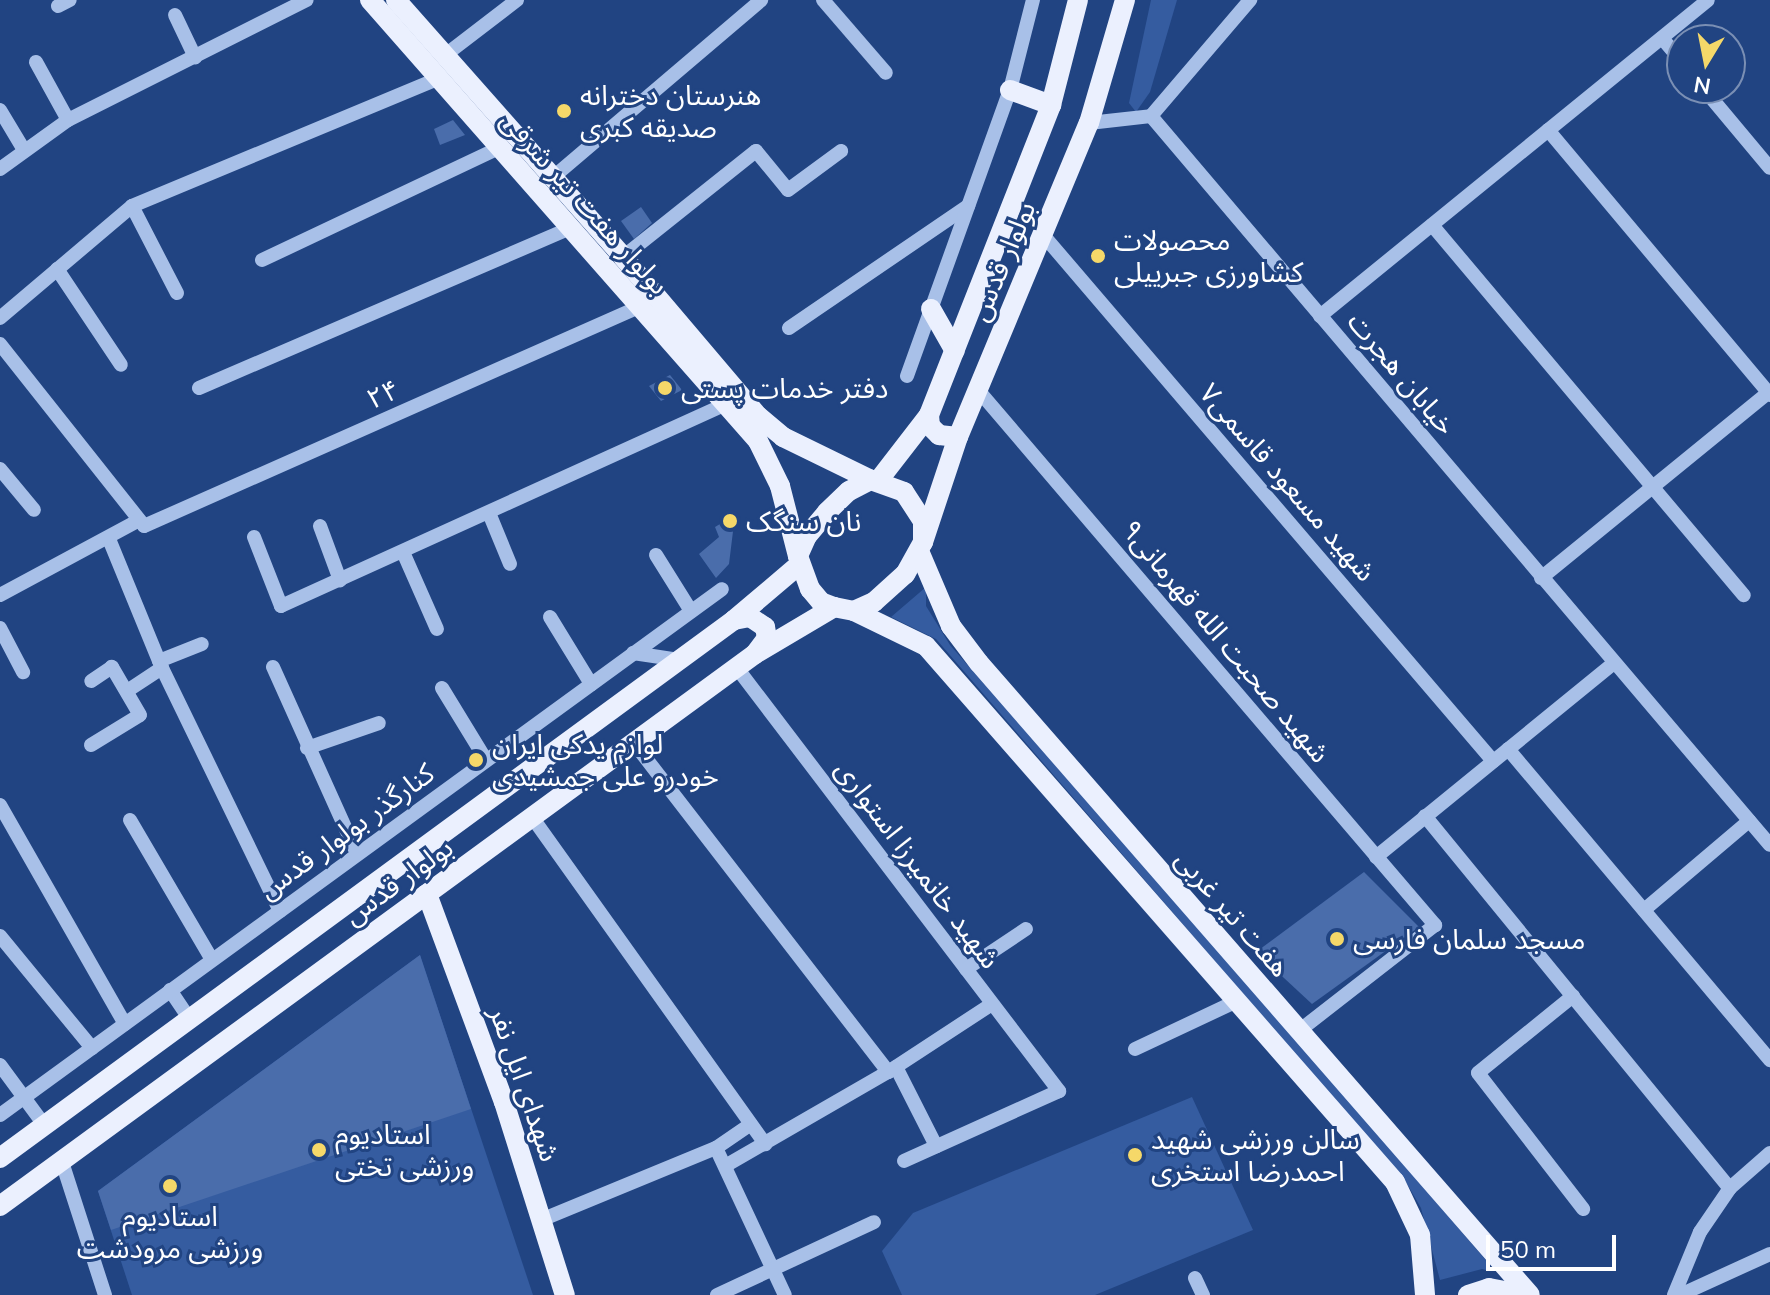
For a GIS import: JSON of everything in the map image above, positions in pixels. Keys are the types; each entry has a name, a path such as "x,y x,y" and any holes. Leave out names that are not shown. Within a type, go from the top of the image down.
{"main road":[{"name":"بولوار هفت تیر شرقی","path":"370,0 437,79 473,104 551,179 623,257 758,416 783,437 874,481"},
{"name":"بولوار هفت تیر شرقی","path":"396,0 444,56 499,148 758,441 780,486 799,560"},
{"name":"بولوار قدس","path":"874,481 929,415 1051,105 1078,0"},
{"name":"بولوار قدس","path":"921,546 958,437 1089,123 1125,0"},
{"path":"1010,90 1051,105"},
{"path":"931,309 955,351"},
{"path":"929,415 930,426 939,435 958,437"},
{"path":"874,481 904,492 916,506 923,521 921,546 895,583 874,602 844,609 821,602 810,589 799,560 807,536 827,512 849,491 874,481"},
{"name":"هفت تیر غربی","path":"921,546 951,626 979,663 1528,1295"},
{"name":"بولوار قدس","path":"0,1158 734,620 799,560"},
{"name":"بولوار قدس","path":"0,1206 755,654 844,609"},
{"name":"هفت تیر غربی","path":"844,609 926,646 1395,1182 1420,1235 1425,1295"},
{"path":"734,620 750,617 765,627 767,638 755,654"},
{"name":"شهدای ایل نفر","path":"427,894 504,1102 565,1295"},
{"path":"1468,1295 1489,1288 1528,1295"}],"street":[{"path":"0,169 68,120 307,0"},
{"path":"444,56 517,0"},
{"path":"551,179 761,0"},
{"path":"823,0 886,73"},
{"path":"907,376 1010,90 1033,0"},
{"path":"1089,123 1151,116 1250,0"},
{"path":"1320,316 1708,0"},
{"path":"175,15 195,57"},
{"path":"1662,38 1666,43"},
{"path":"36,62 68,120"},
{"path":"0,318 132,206 437,79"},
{"path":"1716,104 1770,168"},
{"path":"0,110 24,150"},
{"name":"خیابان هجرت","path":"1151,116 1613,664 1770,845"},
{"path":"1541,578 1769,393 1548,130"},
{"path":"262,260 499,148"},
{"path":"623,257 756,151 788,190 841,151"},
{"path":"132,206 177,293"},
{"path":"789,328 968,206"},
{"path":"1432,225 1744,595"},
{"path":"199,388 572,227"},
{"name":"شهید مسعود قاسمی۷","path":"1044,236 1493,761"},
{"path":"57,269 121,365"},
{"name":"۲۴","path":"0,595 142,523 641,306"},
{"path":"0,344 142,523"},
{"name":"شهید صحبت الله قهرمانی۹","path":"978,390 1435,925 1299,1031"},
{"path":"254,537 281,606 726,404"},
{"path":"0,469 34,510"},
{"path":"489,513 510,564"},
{"path":"320,526 340,580"},
{"path":"109,539 160,664 280,911"},
{"path":"403,552 437,629"},
{"path":"656,555 691,611"},
{"name":"کنارگذر بولوار قدس","path":"0,1115 722,589"},
{"path":"550,617 591,684"},
{"path":"0,628 23,672"},
{"path":"127,691 160,664 202,644"},
{"path":"633,653 680,660"},
{"path":"1376,857 1613,664"},
{"path":"91,681 112,667 140,715 91,745"},
{"path":"273,667 357,854"},
{"name":"شهید خانمیرزا استواری","path":"737,668 1059,1091 936,1146"},
{"path":"442,688 486,760"},
{"path":"307,748 379,723"},
{"path":"634,743 892,1069 936,1146 904,1161"},
{"path":"1508,749 1770,1060"},
{"path":"0,805 125,1024"},
{"path":"1425,816 1730,1188"},
{"path":"532,817 765,1144"},
{"path":"130,820 212,960"},
{"path":"1644,910 1749,821"},
{"path":"966,969 1026,929"},
{"path":"0,936 92,1048"},
{"path":"170,990 190,1020"},
{"path":"1573,996 1478,1073 1583,1209"},
{"path":"1135,1049 1235,1002"},
{"path":"725,1166 892,1069 992,1004"},
{"path":"0,1065 26,1096 45,1126"},
{"path":"541,1220 716,1148 751,1124"},
{"path":"716,1148 785,1295"},
{"path":"1677,1295 1700,1232 1730,1188 1770,1153"},
{"path":"62,1162 105,1295"},
{"path":"717,1295 874,1222"},
{"path":"1677,1295 1770,1254"},
{"path":"1195,1278 1203,1295"}],"shaded area":[{"path":"1151,0 1177,0 1150,92 1136,112 1129,103"},
{"path":"926,587 926,606 950,645 1368,1123 1490,1265 1490,1271 1482,1269 1440,1280 1421,1208 1406,1182 936,639 891,617"},
{"name":"استادیوم ورزشی تختی","path":"420,955 533,1295 132,1295 98,1191"},
{"name":"سالن ورزشی شهید احمدرضا استخری","path":"1192,1097 1253,1230 1095,1295 902,1295 882,1251 913,1213"}],"building":[{"path":"453,120 465,135 440,145 434,129"},
{"path":"641,207 652,223 634,239 621,221"},
{"name":"دفتر خدمات پستی","path":"670,375 682,390 661,401 649,386"},
{"path":"735,515 729,564 716,578 699,554 719,537 715,527"},
{"name":"مسجد سلمان فارسی","path":"1364,872 1419,927 1312,1004 1256,952"},
{"path":"420,955 471,1109 111,1230 98,1191"}],"place":[{"name":"هنرستان دخترانه صدیقه کبری","path":"564,111"},
{"name":"محصولات کشاورزی جبرییلی","path":"1098,256"},
{"name":"دفتر خدمات پستی","path":"665,388"},
{"name":"نان سنگک","path":"730,521"},
{"name":"لوازم یدکی ایران خودرو علی جمشیدی","path":"476,760"},
{"name":"مسجد سلمان فارسی","path":"1337,939"},
{"name":"استادیوم ورزشی تختی","path":"319,1150"},
{"name":"سالن ورزشی شهید احمدرضا استخری","path":"1135,1155"},
{"name":"استادیوم ورزشی مرودشت","path":"170,1186"}]}
